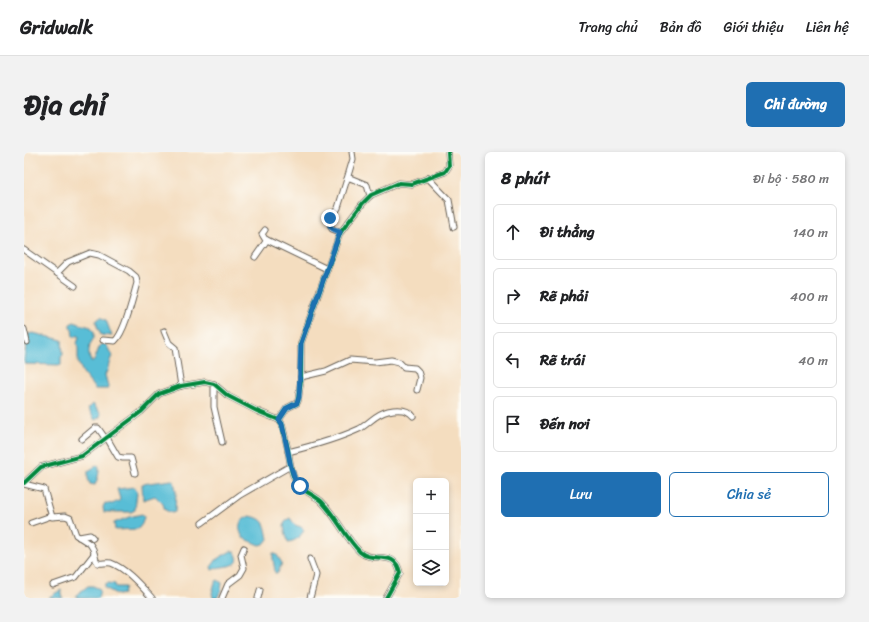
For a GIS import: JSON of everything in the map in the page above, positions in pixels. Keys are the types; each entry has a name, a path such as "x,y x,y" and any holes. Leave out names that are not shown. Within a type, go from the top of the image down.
{"street":[{"path":"340,232 332,229 329,221 338,208 352,159 352,152"},
{"path":"279,420 287,408 297,403 299,397 301,377 301,343 340,232 370,196 399,183 412,184 445,172 448,169 448,152"},
{"path":"347,179 350,178 367,185 370,196"},
{"path":"428,178 449,200 454,227"},
{"path":"265,230 262,235 267,240 326,269"},
{"path":"255,257 267,240"},
{"path":"24,250 75,286"},
{"path":"56,273 68,262 90,253 99,255 129,270 136,277 137,283 125,321 117,339 115,341 103,340"},
{"path":"24,330 27,342"},
{"path":"164,331 169,343 175,348 181,386"},
{"path":"301,377 326,371 350,360 375,362 391,360 399,362 405,367 415,368 418,371 420,378 417,390"},
{"path":"24,484 41,467 88,452 141,412 159,394 181,386 205,382 214,384 228,396 257,411 279,420 282,424 291,467 297,484 324,504 348,538 361,552 368,556 386,557 397,565 400,573 386,598"},
{"path":"214,384 214,407 222,442"},
{"path":"288,452 343,435 366,425 375,416 382,413 403,410 411,413 413,416"},
{"path":"82,438 95,428 100,430 118,457 131,458 135,473"},
{"path":"202,523 240,495 291,467"},
{"path":"24,484 44,489 51,516"},
{"path":"31,523 51,516 54,518 65,516 70,518 74,532 90,544 98,563 107,562 113,564 128,574 152,598"},
{"path":"79,537 90,535 93,538"},
{"path":"222,598 228,584 238,577 244,568 241,555 244,548"},
{"path":"53,585 76,577 94,554"},
{"path":"310,559 316,575 310,598"},
{"path":"258,598 260,590"}],"water":[{"path":"101,317 106,320 112,336 101,335 96,321"},
{"path":"74,322 91,327 94,332 94,338 89,349 91,361 94,361 100,345 104,344 107,346 112,356 105,375 108,389 95,389 84,375 78,362 77,344 79,337 78,335 73,337 72,329 70,328 70,324"},
{"path":"33,333 62,340 63,355 61,357 61,365 25,364 24,360 28,334"},
{"path":"93,404 101,414 99,418 95,420 88,409"},
{"path":"98,465 98,478 95,485 90,484 88,479 88,471"},
{"path":"174,481 176,491 175,512 172,513 165,510 163,504 155,496 143,500 142,484"},
{"path":"135,487 137,492 135,510 131,512 104,512 103,507 105,503 112,504 119,501 120,499 117,489"},
{"path":"142,514 144,517 142,524 138,529 115,530 114,523"},
{"path":"250,516 259,519 264,523 268,539 264,544 260,545 243,538 240,531 240,525 243,520"},
{"path":"290,518 295,525 304,530 298,538 288,542 284,527 285,521"},
{"path":"231,551 235,552 237,556 237,562 235,564 212,570 211,567 217,559"},
{"path":"273,553 277,555 282,563 278,573 275,573"},
{"path":"218,580 222,583 221,591 217,598 213,598 212,593 215,582"},
{"path":"105,584 115,584 116,587 125,587 123,594 118,595 105,588"},
{"path":"88,586 93,586 100,589 98,598 78,598 76,595"},
{"path":"61,590 63,598 49,597"}],"cycle path":[{"path":"279,420 287,408 298,401 301,379 301,343 340,233 371,195 399,183 412,184 445,172 449,166 448,152"},
{"path":"24,483 41,467 82,456 141,412 159,394 181,386 205,382 214,384 228,396 257,411 279,420 282,424 293,477 300,487 321,501 360,552 371,557 389,559 397,565 400,573 386,598"}],"route":[{"path":"300,486 295,480 282,424 279,420 289,406 297,403 299,397 301,379 301,343 340,232 330,227 330,218"}]}
